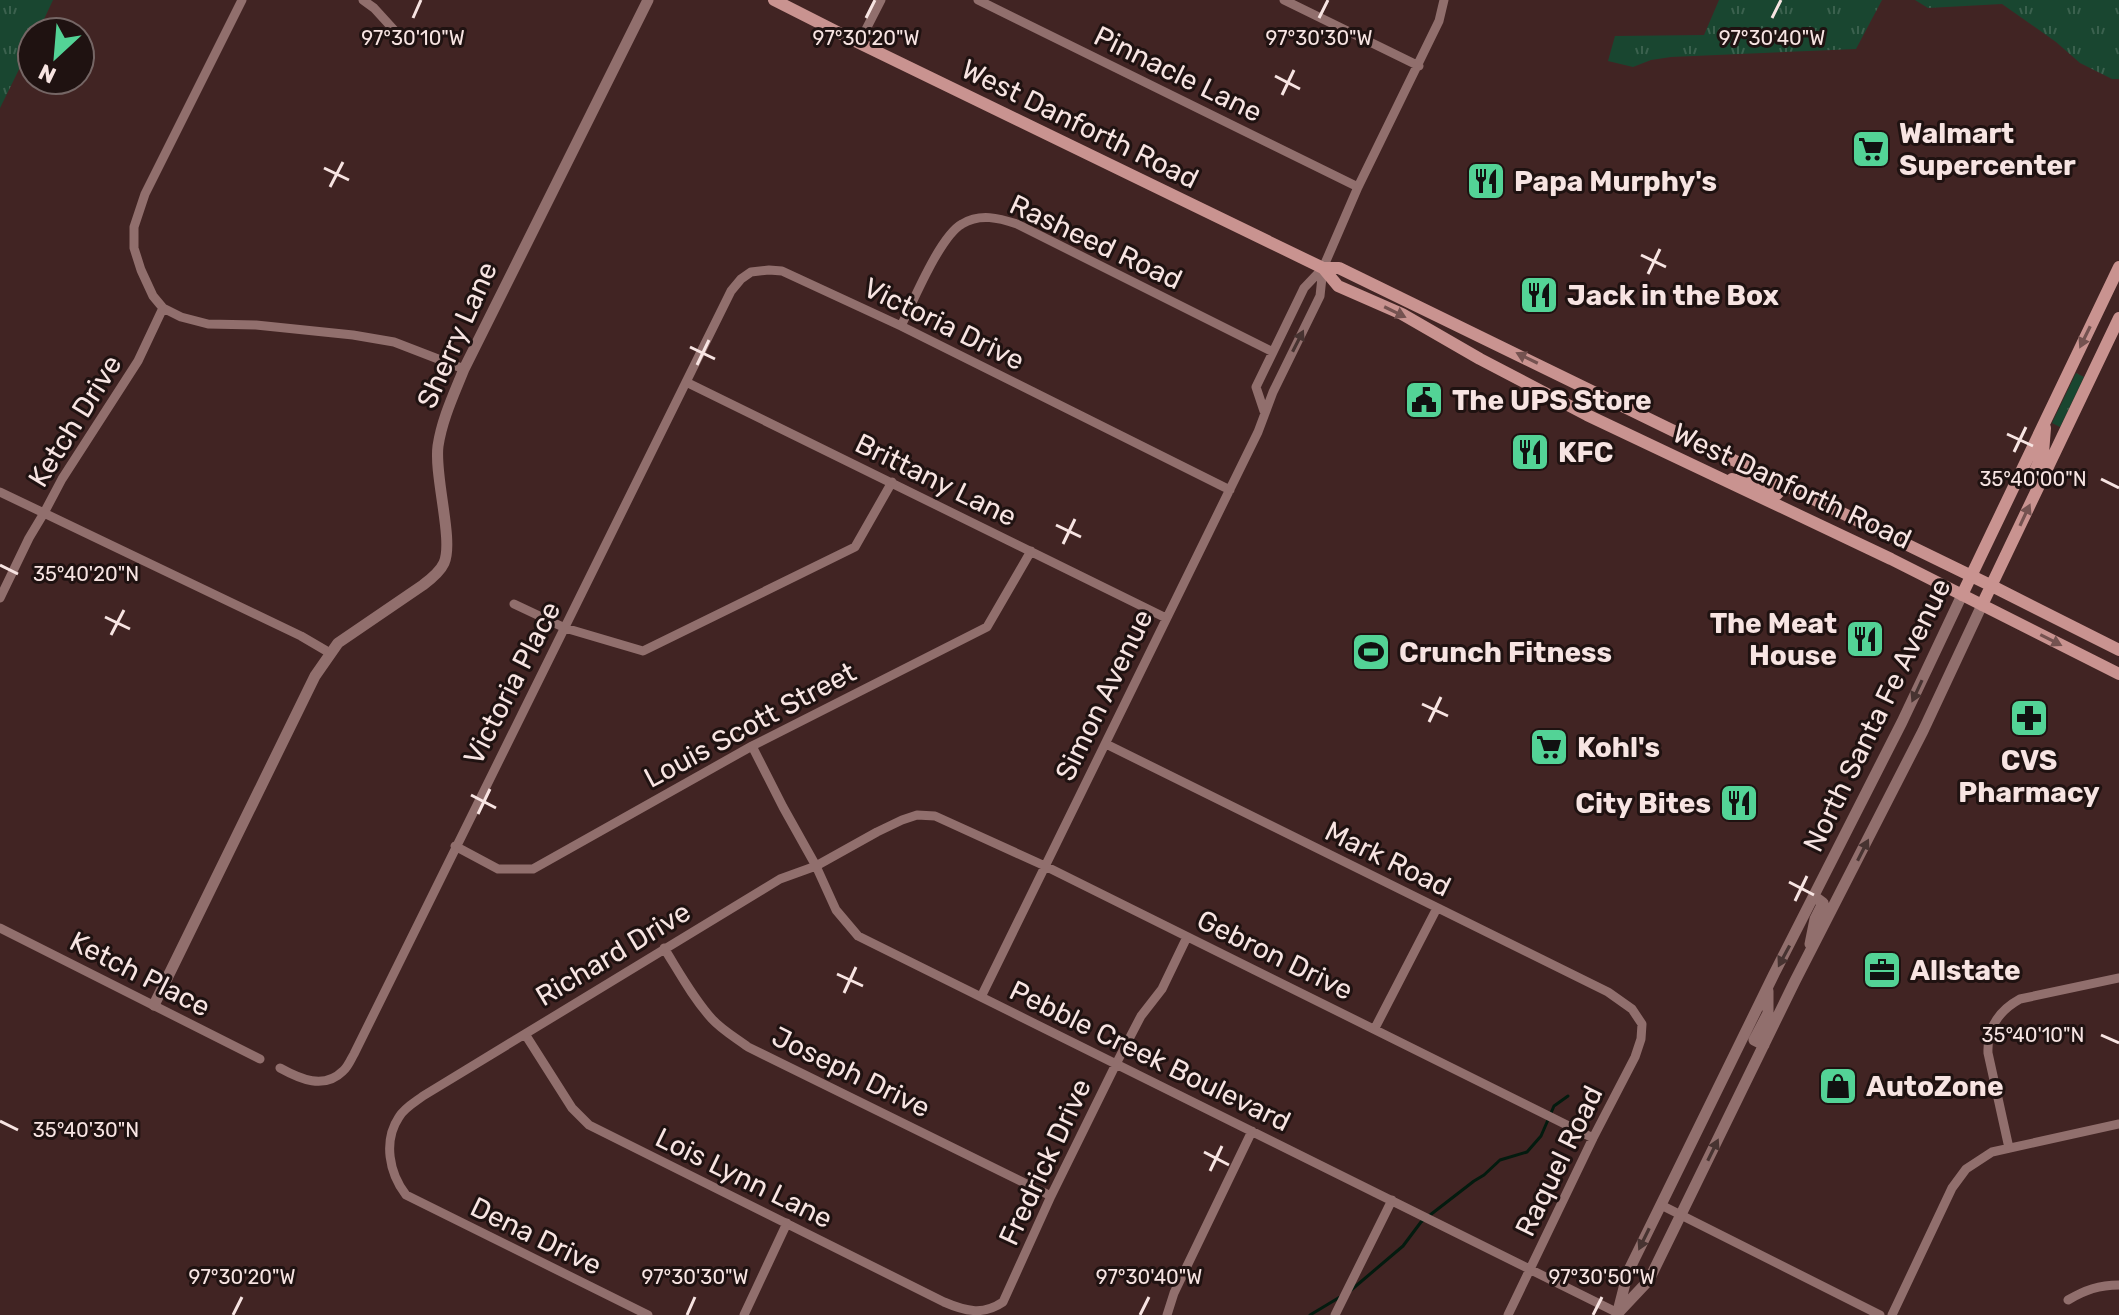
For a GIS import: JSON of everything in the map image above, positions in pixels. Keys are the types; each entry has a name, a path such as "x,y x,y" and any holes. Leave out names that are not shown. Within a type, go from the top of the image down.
{"main road":[{"name":"West Danforth Road","path":"774,0 1323,268 1338,286 1402,314 1587,415 1891,559 2119,674"},
{"name":"North Santa Fe Avenue","path":"1962,595 2119,267"},
{"name":"West Danforth Road","path":"1323,268 1339,268 2119,650"},
{"name":"North Santa Fe Avenue","path":"1982,605 2119,318"},
{"path":"2044,477 2034,473 2043,453 2045,421"},
{"path":"1709,474 1755,484 1777,494 1784,486"}],"street":[{"path":"242,0 145,194 134,227 134,248 153,296 163,308 181,317 208,324 256,325 394,342 464,369"},
{"path":"363,0 395,31"},
{"name":"Sherry Lane","path":"154,1005 315,676 330,653 353,631 432,578 444,563 448,549 439,484 438,449 443,421 464,369 648,0"},
{"path":"859,43 881,0"},
{"name":"Pinnacle Lane","path":"978,0 1358,187"},
{"path":"1284,0 1419,66"},
{"path":"1323,268 1358,187 1419,66 1439,21 1444,0"},
{"name":"Rasheed Road","path":"901,326 944,243 961,224 979,218 998,217 1273,352"},
{"name":"Simon Avenue","path":"1264,411 1256,387 1304,288 1323,268"},
{"name":"Simon Avenue","path":"981,997 1258,432 1264,411 1320,296 1323,268"},
{"name":"Victoria Drive","path":"686,382 731,291 741,279 751,272 782,271 901,326 1230,490"},
{"name":"Ketch Drive","path":"0,598 62,479 138,361 163,308"},
{"name":"Brittany Lane","path":"686,382 1166,618"},
{"name":"Victoria Place","path":"280,1068 299,1078 327,1081 343,1072 354,1054 686,382"},
{"path":"514,604 565,628 643,651 855,547 892,482"},
{"path":"0,492 301,636 330,653"},
{"name":"Louis Scott Street","path":"455,846 498,869 533,869 752,746 987,627 1031,551"},
{"name":"North Santa Fe Avenue","path":"1617,1314 1628,1272 1962,595"},
{"name":"North Santa Fe Avenue","path":"1617,1314 1649,1280 1806,960 1910,757 1982,605"},
{"name":"Mark Road","path":"1106,744 1608,992 1632,1009 1642,1024"},
{"name":"Pebble Creek Boulevard","path":"752,746 836,910 858,936 1617,1314"},
{"name":"Richard Drive","path":"406,1195 397,1183 389,1154 392,1132 400,1114 423,1096 780,879 816,866 902,820 917,815 935,816"},
{"name":"Gebron Drive","path":"935,816 1045,866 1593,1138"},
{"path":"1806,960 1815,919 1823,903 1815,897"},
{"path":"1375,1028 1437,908"},
{"name":"Ketch Place","path":"0,928 260,1059"},
{"name":"Fredrick Drive","path":"983,1314 995,1310 1003,1302 1116,1064 1141,1016 1162,989 1187,937"},
{"name":"Joseph Drive","path":"664,948 711,1019 748,1047 1051,1196"},
{"path":"2009,1148 1988,1053 1991,1027 2008,1006 2020,999 2119,978"},
{"path":"1764,1045 1754,1040 1768,1013 1768,986"},
{"name":"Raquel Road","path":"1508,1315 1635,1057 1642,1024"},
{"name":"Lois Lynn Lane","path":"525,1034 572,1108 589,1125 944,1302 965,1311 983,1314"},
{"path":"1892,1315 1959,1177 1979,1159 1992,1152 2119,1124"},
{"path":"1167,1315 1174,1293 1252,1131"},
{"name":"Dena Drive","path":"406,1195 648,1315"},
{"path":"1335,1315 1392,1200"},
{"path":"1661,1205 1880,1315"},
{"path":"744,1315 787,1223"},
{"path":"2068,1300 2101,1285 2119,1285"}],"green space":[{"path":"0,0 53,0 46,16 16,16 16,76 0,108"},
{"path":"1719,0 1882,0 1856,49 1671,57 1633,67 1608,61 1615,36 1704,35"},
{"path":"1915,0 2119,0 2119,79 2112,79 2080,63 2002,4 1928,8"},
{"path":"2076,373 2084,377 2060,427 2052,423"}],"waterway":[{"path":"1350,1291 1403,1246 1421,1222 1500,1160 1527,1152 1541,1136 1554,1106 1568,1096"},
{"path":"1310,1315 1340,1297"}],"place":[{"name":"Walmart Supercenter","path":"1871,149"},
{"name":"Papa Murphy's","path":"1486,181"},
{"name":"Jack in the Box","path":"1539,295"},
{"name":"The UPS Store","path":"1424,400"},
{"name":"KFC","path":"1530,452"},
{"name":"The Meat House","path":"1865,639"},
{"name":"Crunch Fitness","path":"1371,652"},
{"name":"CVS Pharmacy","path":"2029,718"},
{"name":"Kohl's","path":"1549,747"},
{"name":"City Bites","path":"1739,803"},
{"name":"Allstate","path":"1882,970"},
{"name":"AutoZone","path":"1838,1086"}]}
